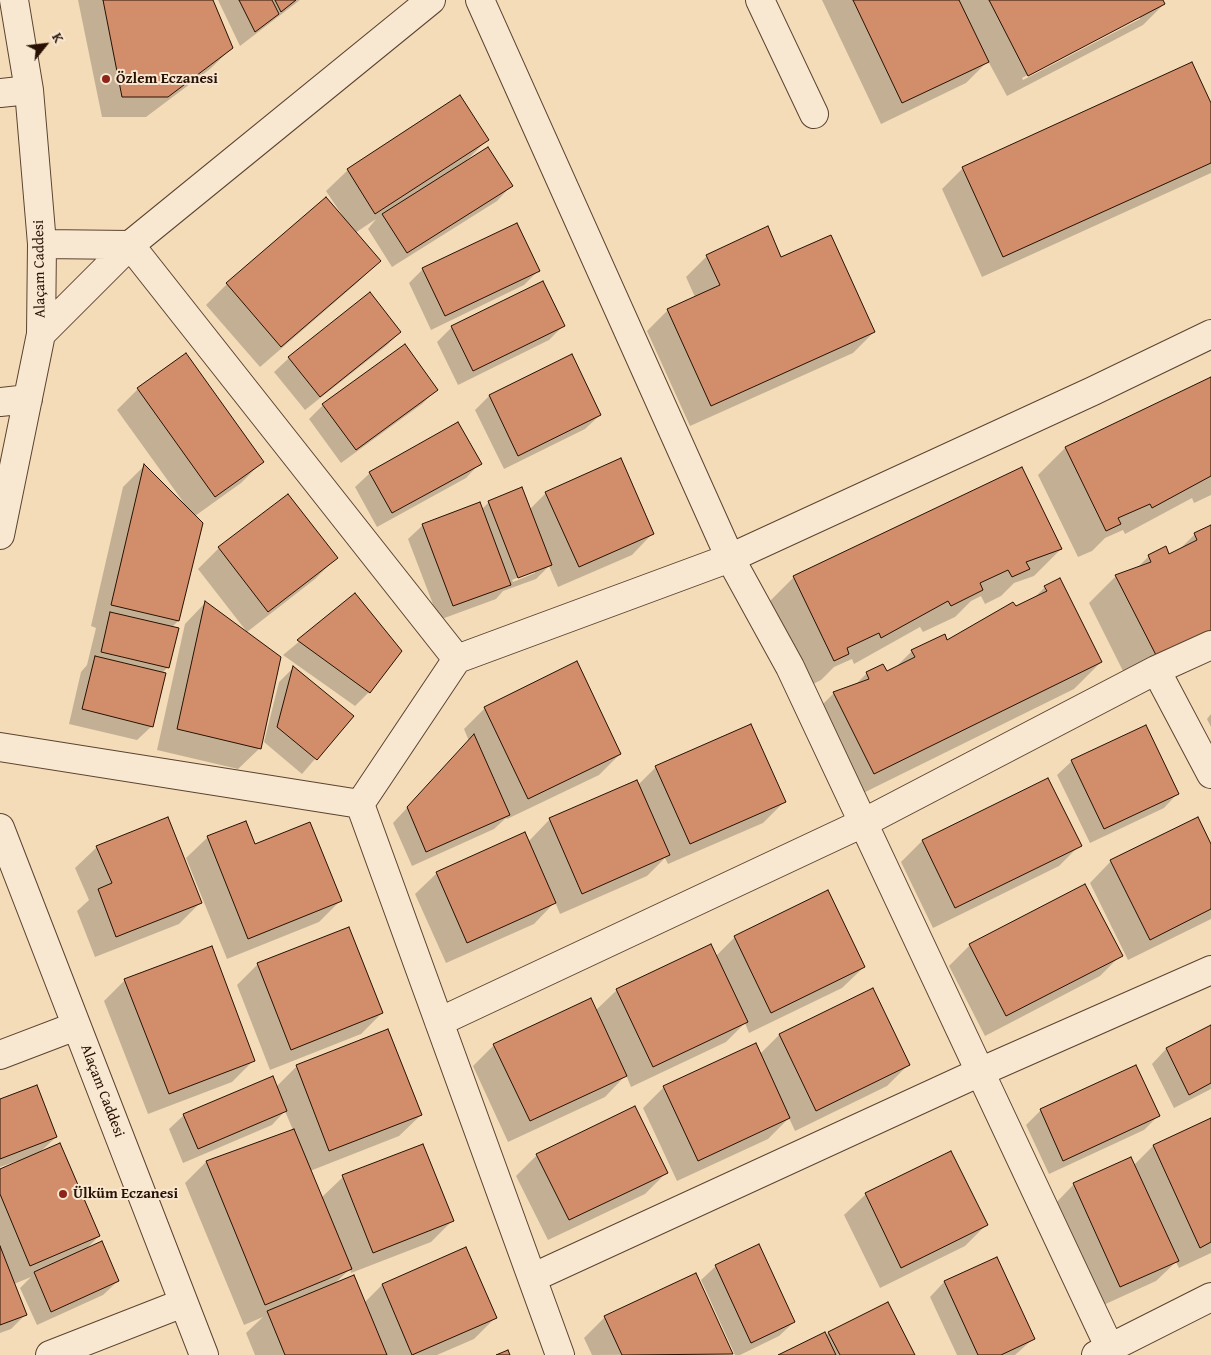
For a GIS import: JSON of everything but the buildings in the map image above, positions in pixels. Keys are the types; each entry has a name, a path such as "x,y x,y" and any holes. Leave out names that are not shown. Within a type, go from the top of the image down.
{"street":[{"name":"Alaçam Caddesi","path":"0,536 41,334 42,244 29,90 14,0"},
{"path":"41,334 130,244 431,0"},
{"path":"480,0 730,558 790,667 980,1072 1106,1353 1211,1297"},
{"path":"760,0 814,114"},
{"path":"0,93 29,90"},
{"path":"42,244 130,244"},
{"path":"130,244 457,659"},
{"path":"360,804 457,659 730,558 1093,391 1211,334"},
{"path":"0,402 28,399"},
{"path":"439,1022 863,823 1156,670 1211,645"},
{"path":"1156,670 1211,774"},
{"path":"0,747 360,804"},
{"path":"360,804 560,1355"},
{"name":"Alaçam Caddesi","path":"0,828 204,1355"},
{"path":"532,1278 980,1072 1211,970"},
{"path":"0,1056 76,1026"},
{"path":"50,1355 183,1303"}],"place":[{"name":"Özlem Eczanesi","path":"106,79"},
{"name":"Ülküm Eczanesi","path":"63,1194"}]}
